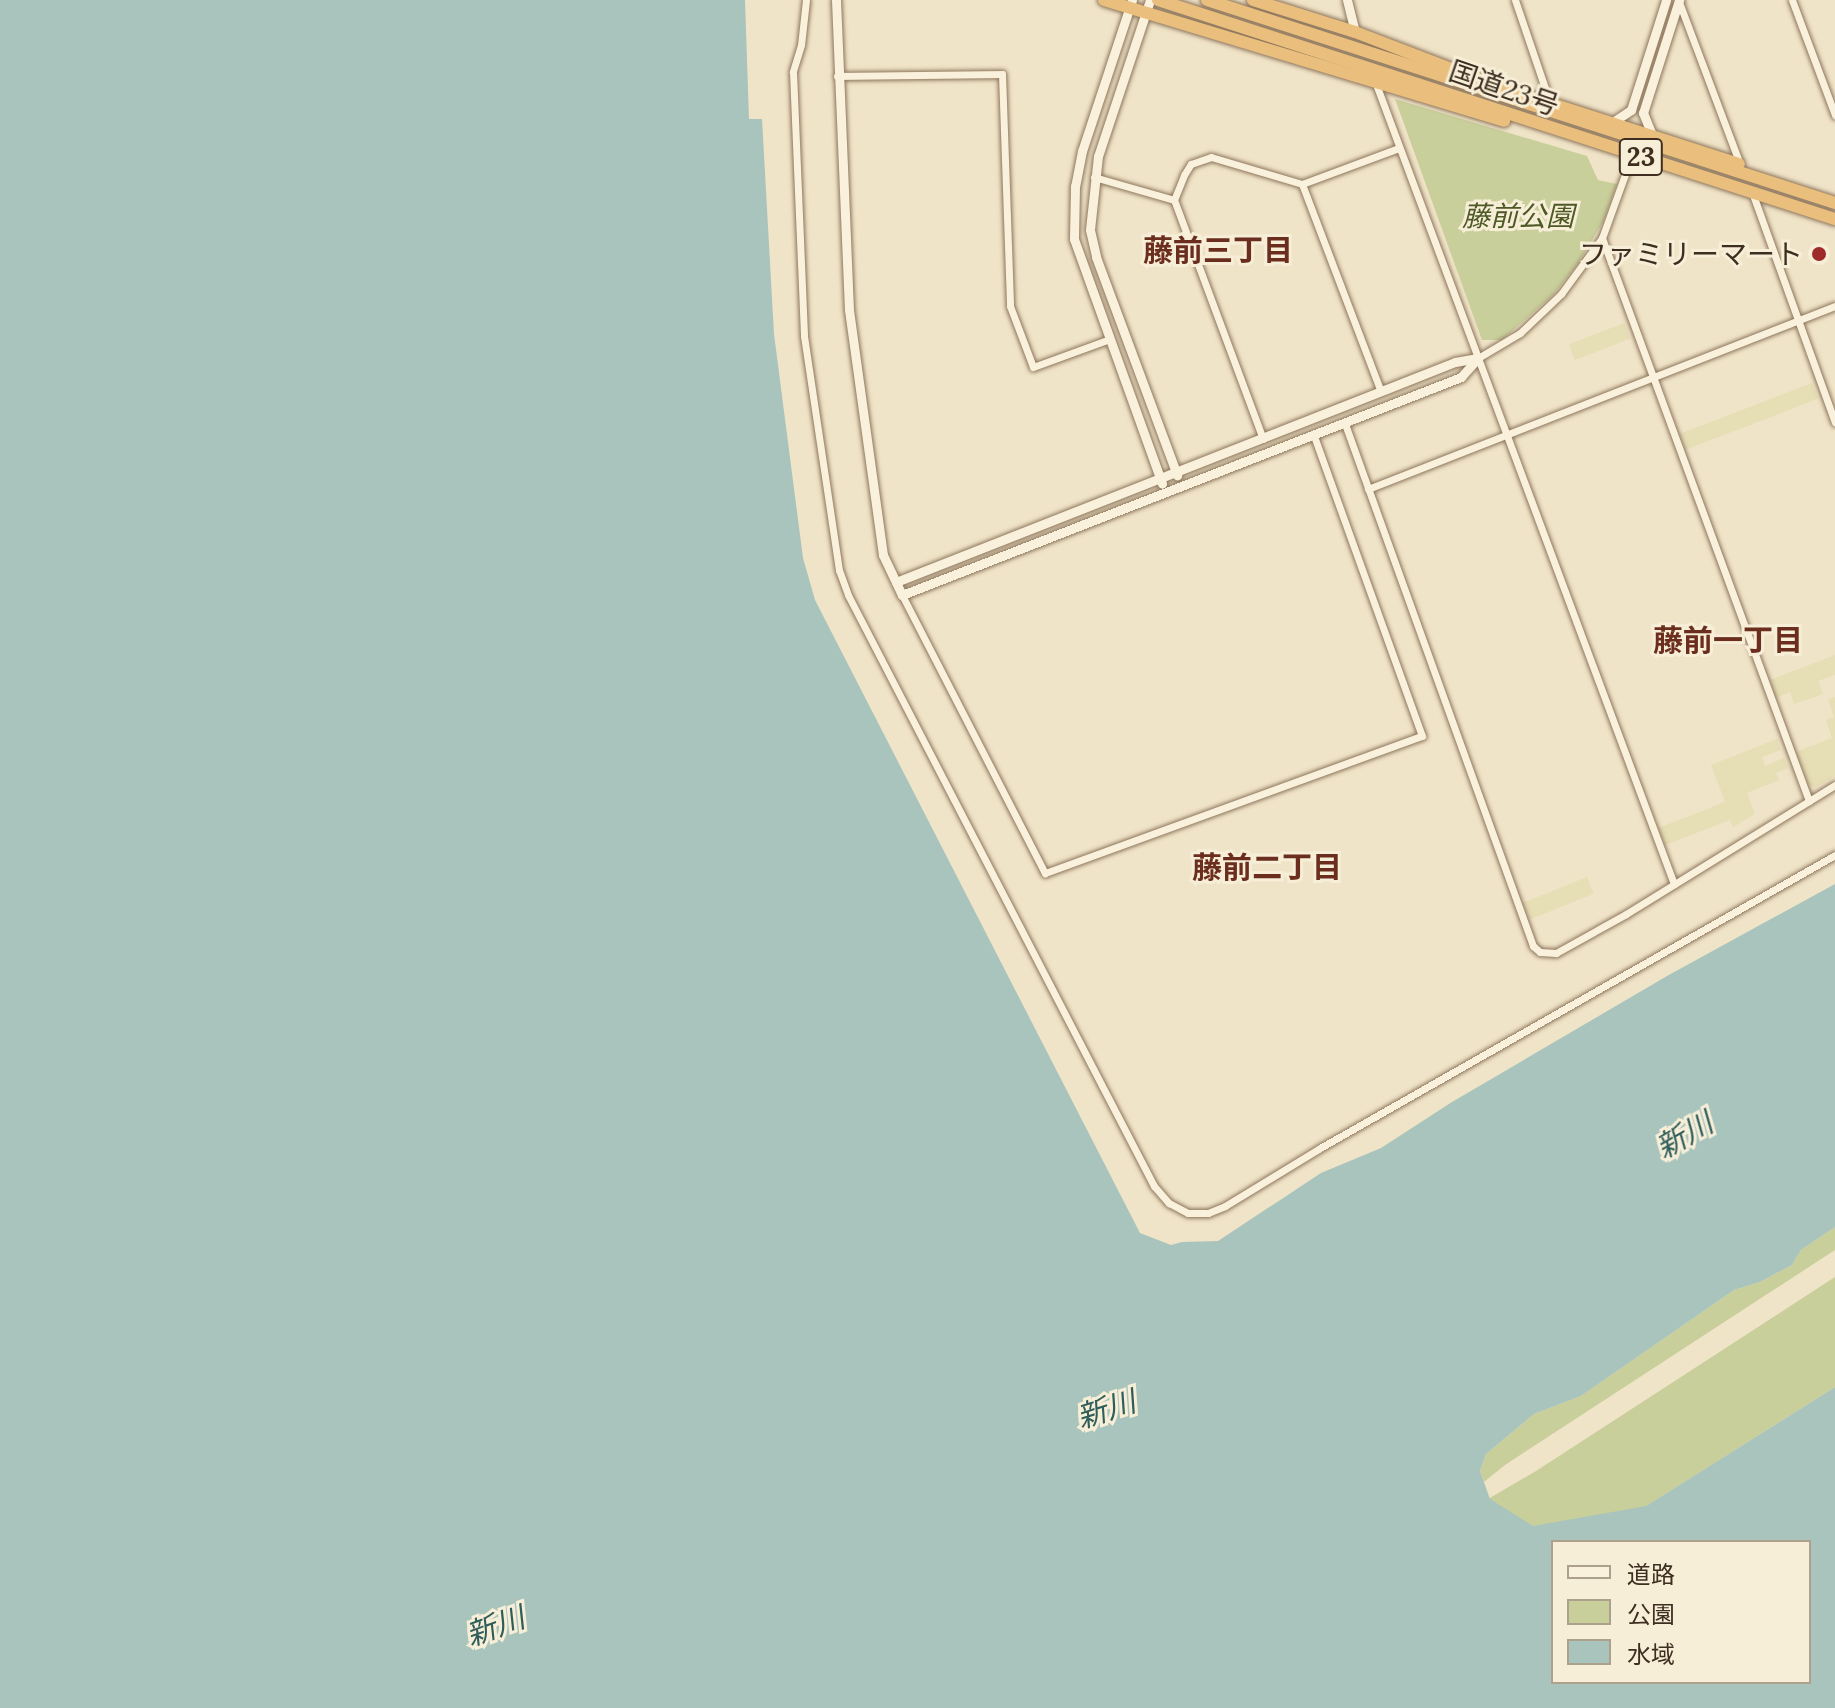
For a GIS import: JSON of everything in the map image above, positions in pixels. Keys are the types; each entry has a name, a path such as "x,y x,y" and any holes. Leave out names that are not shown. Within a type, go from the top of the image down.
{"highway":[{"path":"1104,0 1131,4 1146,15 1465,111 1577,138"},
{"name":"国道23号","path":"1158,0 1835,219"},
{"name":"国道23号","path":"1207,0 1835,203"},
{"path":"1253,0 1355,32 1550,103 1835,196"}],"street":[{"path":"806,0 801,45 793,72 802,306 839,570 848,595 1154,1186 1169,1203 1188,1213 1208,1213 1225,1206 1388,1108 1835,855"},
{"path":"836,0 849,310 883,555 1045,873 1422,736 1314,436"},
{"path":"1150,0 1094,177 1090,230 1096,257 1181,486"},
{"path":"1348,0 1355,32"},
{"path":"1515,0 1550,103"},
{"path":"1613,122 1631,110 1666,0"},
{"path":"1792,0 1835,115"},
{"path":"1652,135 1643,113 1678,1"},
{"path":"1678,1 1740,164"},
{"path":"1131,4 1082,151 1073,216 1074,239 1107,340 1165,492"},
{"path":"837,76 1002,74 1010,306 1033,367 1107,340"},
{"path":"1376,84 1674,884"},
{"path":"1263,439 1174,200 1191,164 1211,157 1302,184 1399,148"},
{"path":"902,595 1461,377 1478,358 1520,333 1544,312 1602,238 1627,169 1651,160"},
{"path":"1094,177 1174,200"},
{"path":"1302,184 1381,392"},
{"path":"1752,192 1835,422"},
{"path":"1602,238 1809,801"},
{"path":"1368,489 1835,306"},
{"path":"896,582 1455,362 1478,358"},
{"path":"1345,424 1533,946 1540,952 1556,953 1835,785"}],"shaded area":[{"path":"1624,323 1630,339 1575,360 1569,344"},
{"path":"1812,383 1818,399 1686,450 1679,434"},
{"path":"1835,655 1835,675 1818,681 1823,694 1794,704 1790,692 1776,698 1770,680"},
{"path":"1835,697 1835,776 1816,787 1809,786 1796,752 1832,738 1826,720 1834,717 1828,700"},
{"path":"1777,739 1781,750 1762,757 1765,766 1784,758 1788,768 1776,773 1779,780 1747,793 1755,814 1733,827 1730,820 1665,845 1658,828 1725,802 1711,765"},
{"path":"1587,877 1594,894 1530,920 1523,903"}],"green space":[{"name":"藤前公園","path":"1395,99 1587,156 1598,180 1617,184 1603,222 1579,262 1554,294 1502,340 1482,340"},
{"path":"1835,1227 1835,1250 1505,1465 1484,1482 1480,1471 1486,1454 1534,1414 1581,1396 1734,1290 1760,1282 1792,1265 1801,1250"},
{"path":"1835,1277 1835,1387 1592,1540 1551,1540 1551,1543 1131,1708 1536,1471"}],"water":[{"name":"新川","path":"0,0 745,0 749,119 762,119 774,334 803,558 815,600 1140,1233 1171,1245 1218,1241 1321,1173 1381,1148 1452,1102 1667,976 1835,884 1835,1227 1801,1250 1792,1265 1760,1282 1734,1290 1581,1396 1534,1414 1486,1454 1480,1471 1490,1499 1533,1526 1646,1506 1835,1387 1835,1708 0,1708"}],"place":[{"name":"ファミリーマート","path":"1819,254"}],"district":[{"name":"藤前三丁目","path":"1218,250"},
{"name":"藤前一丁目","path":"1728,640"},
{"name":"藤前二丁目","path":"1267,867"}]}
